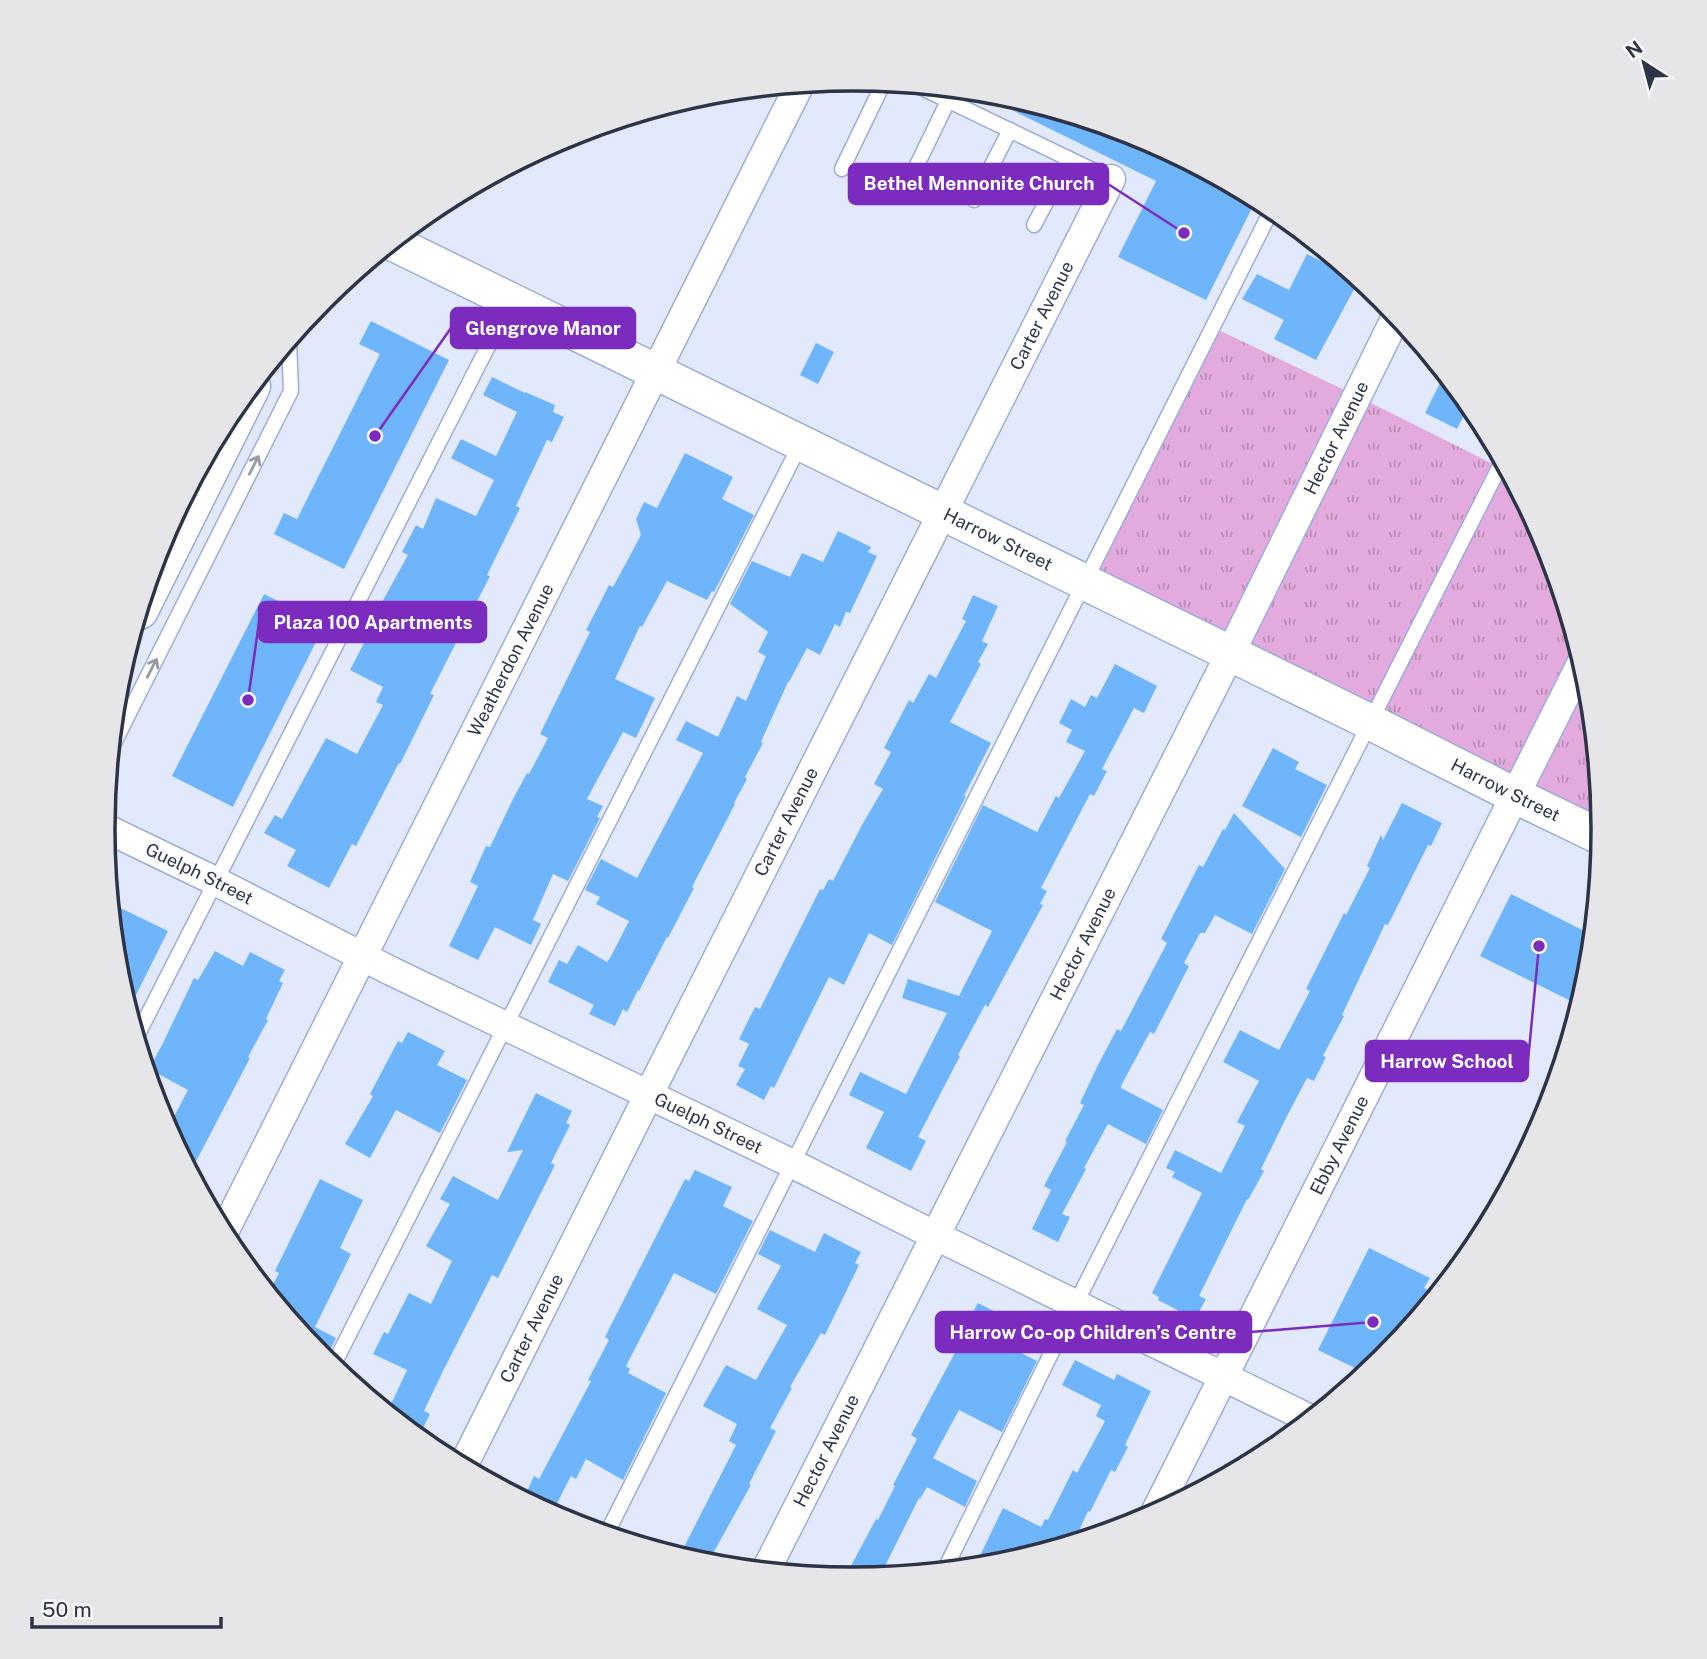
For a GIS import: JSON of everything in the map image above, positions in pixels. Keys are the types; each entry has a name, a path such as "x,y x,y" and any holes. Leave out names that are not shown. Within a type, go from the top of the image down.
{"main road":[{"path":"176,536 214,460"}],"street":[{"name":"Weatherdon Avenue","path":"229,1223 795,94"},
{"name":"Carter Avenue","path":"467,1458 1111,179"},
{"name":"Harrow Street","path":"401,247 1592,832"},
{"name":"Hector Avenue","path":"769,1563 1230,654 1392,324"},
{"name":"Ebby Avenue","path":"1161,1501 1576,675"},
{"name":"Guelph Street","path":"115,833 361,957 793,1164 1302,1415"}],"lane":[{"path":"842,169 879,92"},
{"path":"938,96 1111,179"},
{"path":"902,196 948,101"},
{"path":"974,200 1010,130"},
{"path":"1034,225 1069,159"},
{"path":"610,1527 1268,218"},
{"path":"142,1027 511,301"},
{"path":"122,727 291,391 290,353"},
{"path":"337,1358 801,443"},
{"path":"948,1562 1076,1303 1498,470"}],"green space":[{"path":"1212,327 1357,396 1496,465 1536,547 1567,638 1586,733 1592,824 1085,582"}],"building":[{"path":"1006,107 1091,130 1136,147 1180,167 1252,208 1206,300 1118,257 1156,181"},
{"path":"1307,254 1329,265 1355,288 1316,360 1274,339 1284,320 1242,299 1257,274 1289,290"},
{"path":"371,321 449,360 344,569 274,534 284,513 297,519 380,354 359,344"},
{"path":"816,343 834,352 818,384 800,375"},
{"path":"492,377 555,405 553,412 564,417 552,442 547,440 516,506 520,508 487,575 490,576 430,694 434,695 400,764 356,846 352,844 329,888 287,866 296,850 264,833 275,815 282,819 326,738 357,754 383,705 376,702 383,687 350,670 377,611 408,555 402,552 416,525 423,529 436,498 476,516 494,480 451,458 461,439 496,456 517,412 483,395"},
{"path":"1440,382 1464,414 1457,429 1425,413"},
{"path":"685,453 733,477 722,499 754,515 714,592 712,591 707,600 667,581 642,627 640,626 615,679 655,698 636,738 623,732 587,799 603,806 597,817 600,818 568,881 553,874 533,920 541,924 531,945 495,927 478,960 449,946 478,886 470,882 486,846 490,847 514,797 548,738 540,734 590,632 586,630 609,585 613,587 641,535 636,519 644,502 657,508"},
{"path":"838,531 871,547 868,552 877,556 850,613 846,612 840,627 835,624 820,655 807,648 788,682 761,742 763,743 745,777 747,779 692,887 694,888 627,1012 623,1009 615,1026 589,1014 594,1005 548,982 559,960 567,964 578,945 607,962 610,958 629,921 596,904 600,897 585,890 601,859 637,878 703,753 676,740 686,721 718,737 737,696 746,701 766,656 758,652 768,632 730,604 752,561 790,577 802,553 823,562"},
{"path":"264,594 325,624 233,807 172,776"},
{"path":"973,595 998,606 982,641 988,644 978,662 981,664 950,722 991,743 892,945 869,933 844,985 829,977 774,1088 771,1086 764,1100 736,1085 745,1069 738,1066 749,1044 739,1039 755,1007 760,1009 820,889 823,890 829,879 833,881 883,789 874,784 891,752 884,748 909,700 913,703 929,674 936,678 966,621 962,619"},
{"path":"1115,664 1157,686 1144,713 1134,708 1102,769 1107,771 1094,796 1090,794 1041,888 1047,891 1040,904 1043,905 988,1007 985,1005 958,1055 960,1056 918,1137 926,1141 911,1171 866,1148 884,1112 849,1095 860,1072 906,1094 947,1013 902,998 908,979 959,996 992,931 935,902 983,805 1037,832 1085,751 1066,742 1072,730 1059,723 1071,699 1085,707 1091,695 1097,698"},
{"path":"1273,748 1299,762 1295,769 1327,785 1301,837 1242,806"},
{"path":"1402,803 1442,823 1388,925 1385,924 1323,1056 1326,1057 1314,1081 1307,1078 1287,1116 1261,1169 1264,1171 1247,1199 1199,1296 1206,1299 1195,1319 1158,1300 1159,1297 1152,1293 1202,1193 1172,1177 1175,1172 1166,1168 1175,1150 1221,1173 1245,1126 1237,1122 1259,1081 1223,1062 1240,1030 1279,1050 1310,991 1306,989 1344,913 1346,915 1370,868 1367,866 1381,835 1383,840"},
{"path":"1234,813 1285,869 1252,934 1215,915 1205,933 1200,933 1184,963 1189,966 1154,1034 1150,1032 1121,1088 1163,1110 1146,1144 1108,1124 1062,1214 1070,1217 1058,1242 1032,1229 1051,1190 1044,1186 1084,1105 1080,1103 1098,1065 1117,1029 1121,1031 1167,943 1161,939 1199,865 1203,867"},
{"path":"1511,894 1585,931 1572,1001 1480,956"},
{"path":"119,908 168,931 135,998"},
{"path":"215,951 243,966 250,952 285,970 279,981 283,983 266,1019 268,1020 195,1163 174,1118 188,1090 156,1073 153,1062 194,978 198,980"},
{"path":"408,1032 445,1051 437,1065 467,1080 440,1133 396,1110 370,1158 345,1144 373,1096 370,1094 398,1041 402,1043"},
{"path":"536,1093 572,1111 566,1123 570,1125 551,1163 555,1165 498,1278 492,1275 444,1369 424,1411 430,1414 423,1429 391,1404 407,1370 373,1354 384,1332 388,1334 409,1293 431,1304 452,1261 426,1246 450,1204 440,1199 453,1176 498,1200 523,1150 507,1152"},
{"path":"695,1170 732,1187 723,1206 753,1221 716,1294 674,1273 626,1366 630,1369 628,1373 666,1393 623,1480 586,1459 576,1479 571,1476 556,1505 527,1492 534,1476 539,1479 591,1381 588,1380 609,1340 605,1337 685,1179 689,1181"},
{"path":"320,1179 363,1200 340,1248 351,1254 315,1327 336,1338 330,1351 273,1285 279,1273 275,1271"},
{"path":"770,1230 815,1252 824,1233 861,1252 855,1263 859,1265 825,1335 821,1333 790,1387 792,1388 770,1428 776,1431 749,1484 751,1485 712,1555 684,1548 736,1445 729,1441 737,1424 703,1406 726,1365 756,1380 787,1325 757,1309 781,1266 758,1254"},
{"path":"1369,1248 1430,1278 1424,1288 1429,1291 1376,1352 1357,1369 1318,1350"},
{"path":"978,1303 1011,1320 999,1342 1037,1361 1002,1432 959,1410 933,1458 977,1481 965,1507 927,1487 885,1567 850,1568 895,1486 893,1485 917,1439 911,1435 958,1347 955,1346"},
{"path":"1075,1360 1114,1380 1117,1374 1151,1391 1125,1445 1128,1447 1115,1472 1111,1470 1078,1533 979,1557 1003,1508 1041,1527 1045,1519 1048,1520 1073,1470 1077,1473 1105,1421 1096,1416 1101,1405 1062,1385"}],"place":[{"name":"Bethel Mennonite Church","path":"1184,233"},
{"name":"Glengrove Manor","path":"375,436"},
{"name":"Plaza 100 Apartments","path":"248,700"},
{"name":"Harrow School","path":"1539,946"},
{"name":"Harrow Co-op Children’s Centre","path":"1373,1322"}]}
